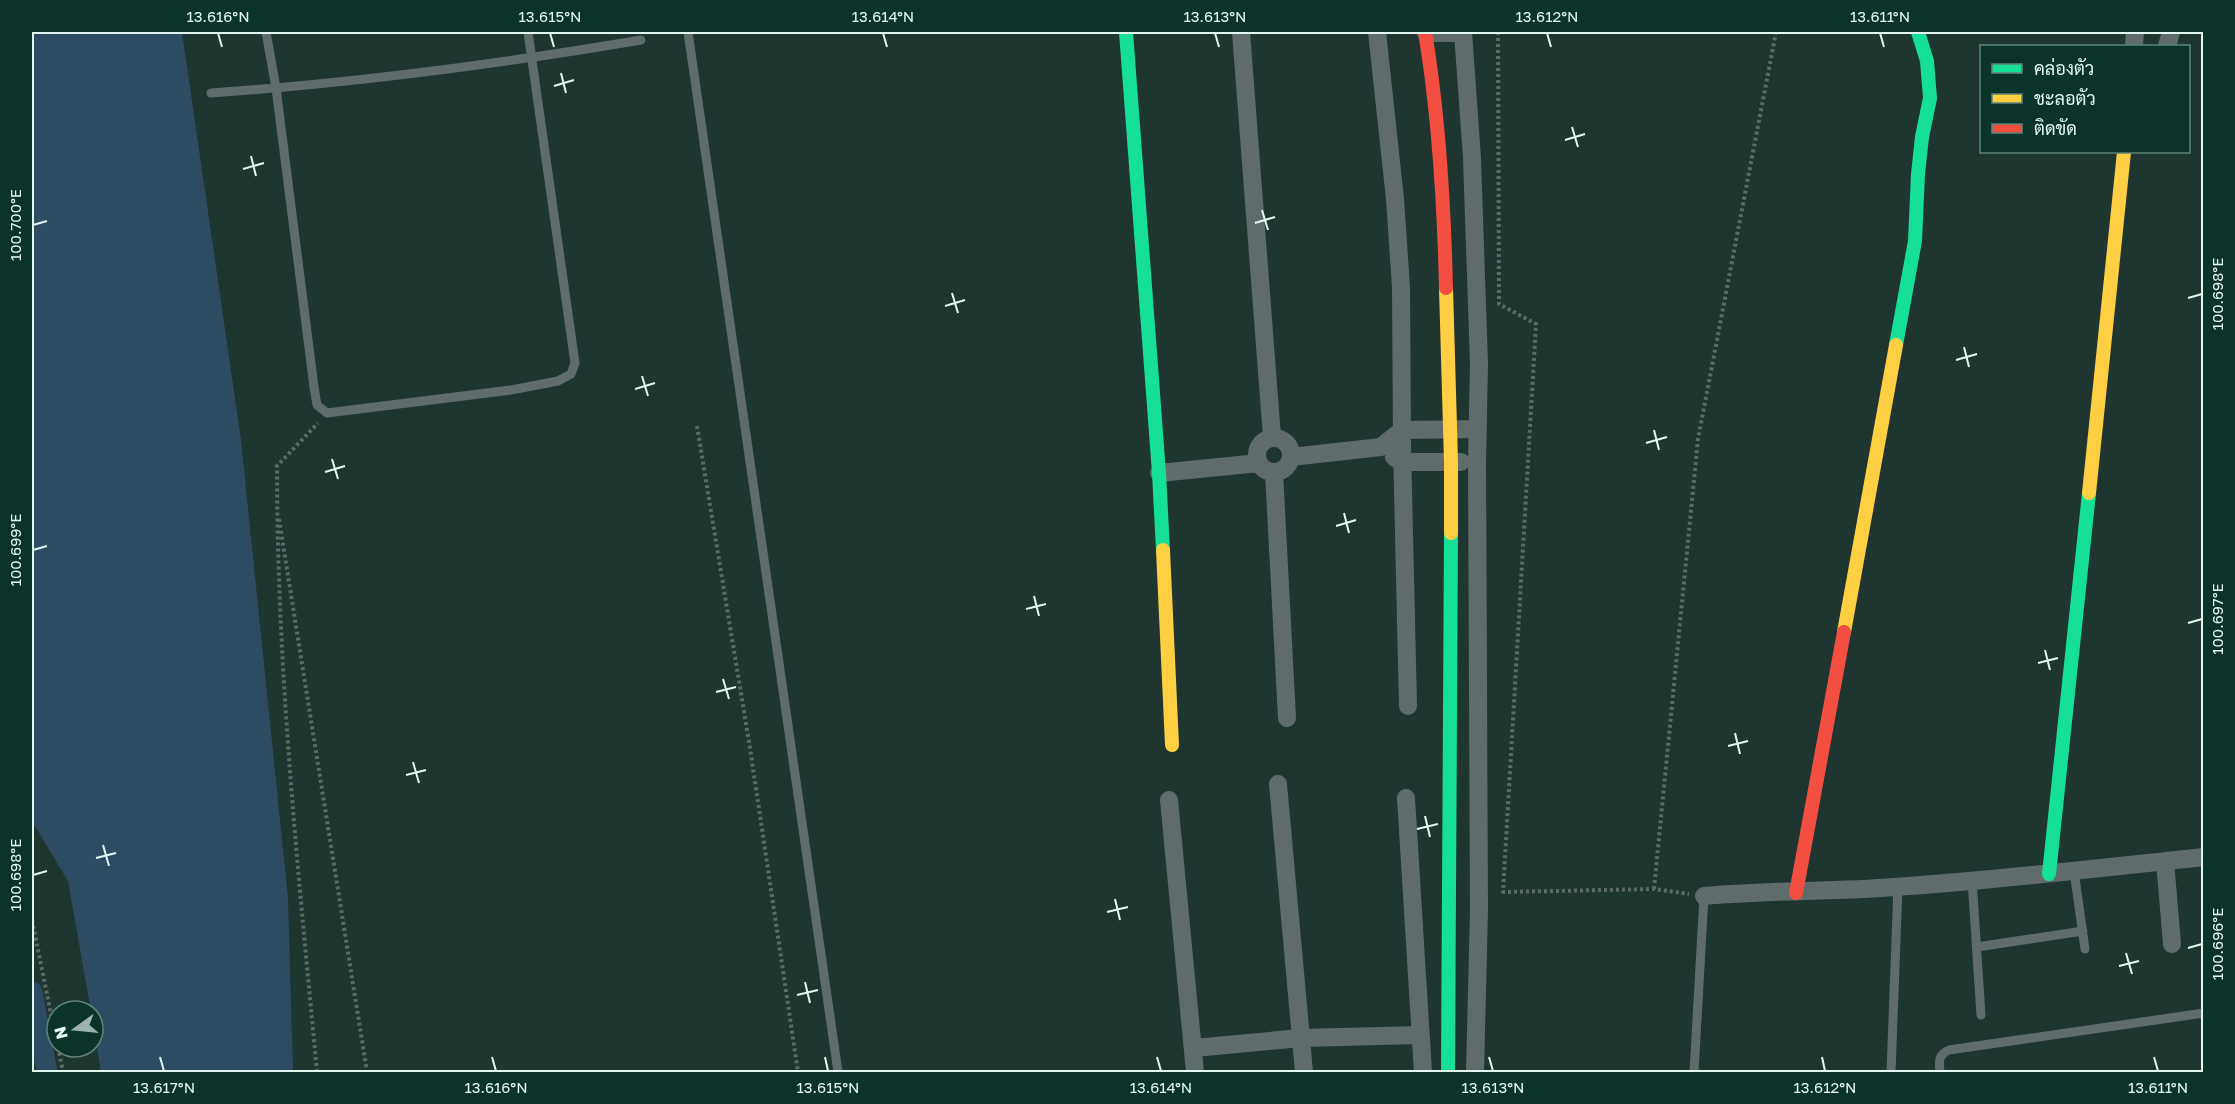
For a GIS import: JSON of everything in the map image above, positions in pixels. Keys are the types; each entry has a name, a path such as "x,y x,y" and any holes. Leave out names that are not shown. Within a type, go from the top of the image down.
{"street":[{"path":"1126,32 1159,472 1172,745"},
{"path":"1241,32 1272,438"},
{"path":"1377,32 1395,199 1401,287 1402,462 1408,706"},
{"path":"1448,1072 1451,462 1446,282 1439,147 1426,32 1463,32 1472,158 1479,364 1477,429 1479,910 1475,1072"},
{"path":"1796,893 1915,241 1920,156 1930,98 1927,61 1918,32"},
{"path":"2049,874 2124,153"},
{"path":"1291,457 1381,447 1402,430 1477,429"},
{"path":"1159,472 1267,467 1285,467 1291,457 1290,449 1279,438 1272,438 1264,441 1258,447 1256,455 1267,467 1287,718"},
{"path":"1381,447 1402,462 1477,462"},
{"path":"1278,784 1304,1072"},
{"path":"1406,798 1423,1072"},
{"path":"1169,800 1195,1072"},
{"path":"1704,896 1748,892 1796,893 1898,887 2049,874 2204,856"},
{"path":"2165,861 2172,944"},
{"path":"1447,1021 1475,1022"},
{"path":"1194,1048 1301,1038 1420,1035"}],"lane":[{"path":"266,32 276,88 314,387 317,405 327,413 511,390 558,381 571,374 575,363 528,32"},
{"path":"688,32 838,1072"},
{"path":"211,93 276,88 532,58 641,40"},
{"path":"2074,871 2085,949"},
{"path":"1972,880 1981,1016"},
{"path":"1891,1072 1898,887"},
{"path":"1694,1072 1704,896"},
{"path":"1977,947 2083,931"},
{"path":"1940,1072 1939,1059 1949,1050 2204,1013"}],"path":[{"path":"1498,32 1499,304 1536,324 1503,892 1654,889 1704,896"},
{"path":"1654,889 1698,439 1776,32"},
{"path":"317,1072 288,756 277,549 277,466 327,413"},
{"path":"697,426 750,748 798,1072"},
{"path":"277,507 367,1072"},
{"path":"32,920 48,999"}],"water":[{"path":"32,32 182,32 241,440 288,898 293,1072 101,1072 99,1059 105,1059 105,999 89,999 68,881 32,821"}],"waterway":[{"path":"32,992 47,1072"}],"traffic: fast":[{"path":"1126,32 1163,550"},
{"path":"1896,345 1915,241 1918,174 1922,137 1930,98 1927,61 1918,32"},
{"path":"2049,874 2089,493"},
{"path":"1448,1072 1451,533"}],"traffic: slow":[{"path":"2089,493 2124,153"},
{"path":"1446,288 1451,533"},
{"path":"1844,632 1896,345"},
{"path":"1163,550 1172,745"}],"traffic: jam":[{"path":"1425,32 1440,159 1446,288"},
{"path":"1796,893 1844,632"}]}
